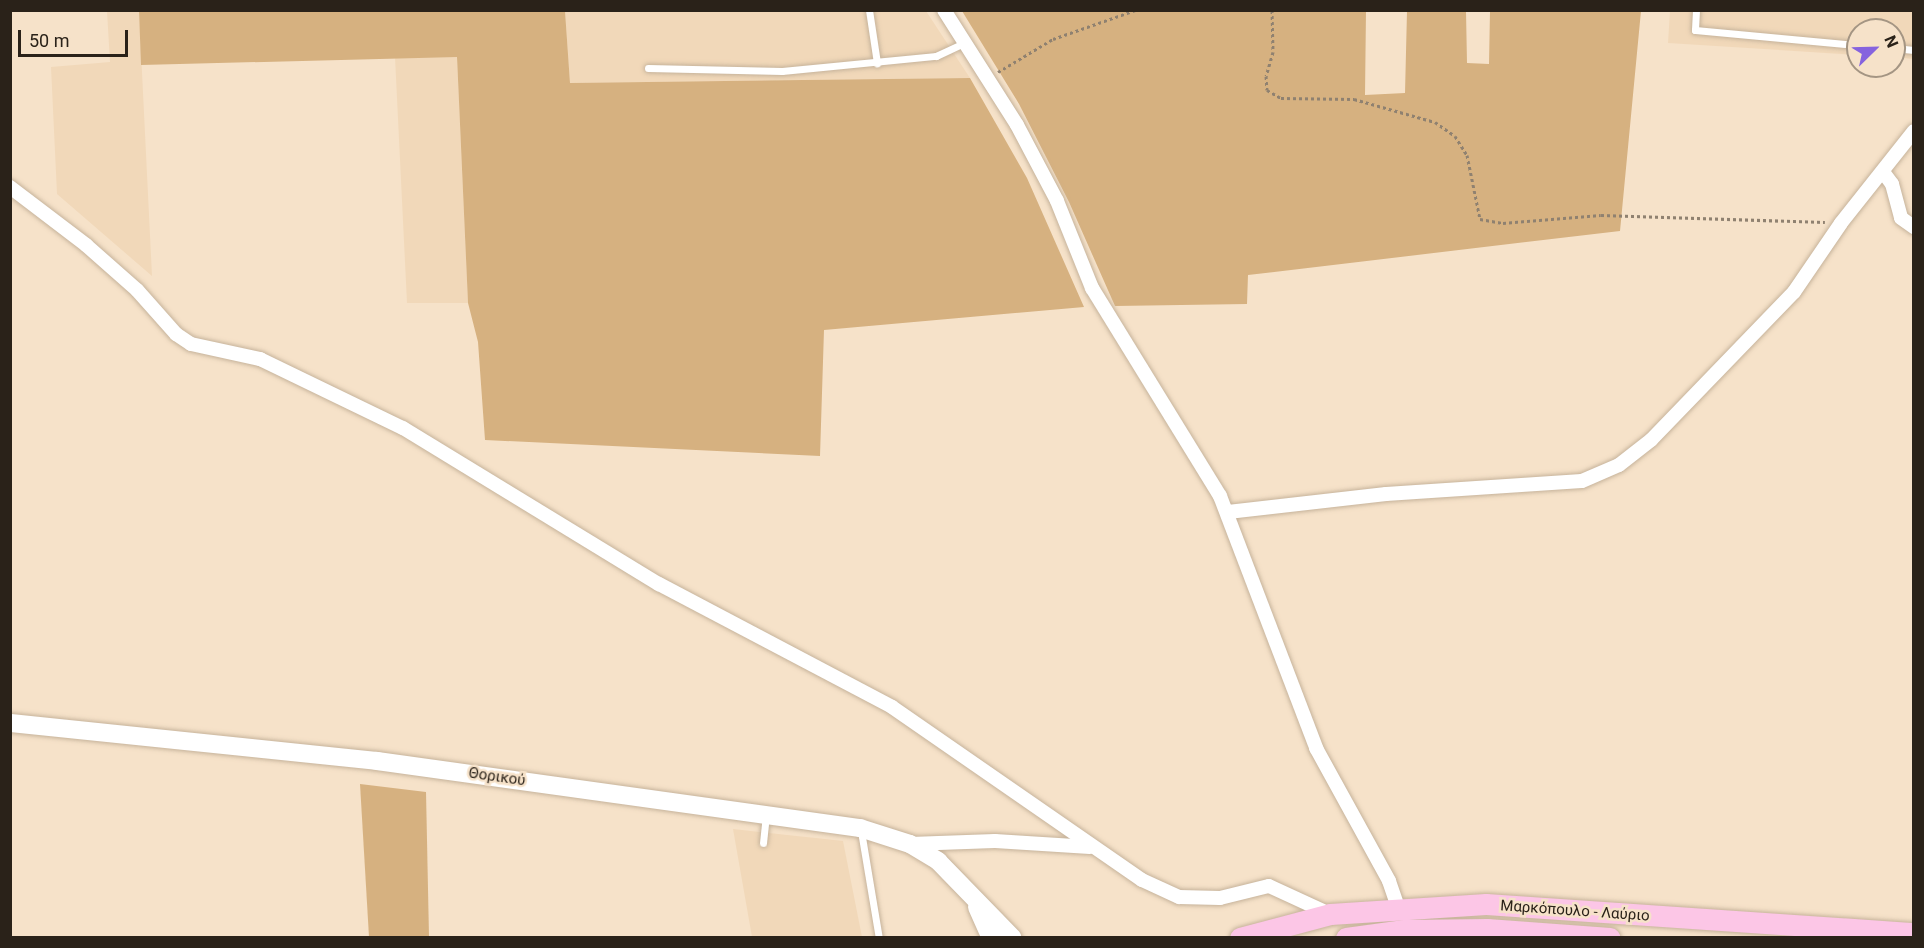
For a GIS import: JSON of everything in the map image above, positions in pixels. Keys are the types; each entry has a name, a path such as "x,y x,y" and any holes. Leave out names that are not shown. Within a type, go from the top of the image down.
{"highway":[{"name":"Μαρκόπουλο - Λαύριο","path":"1240,938 1330,914 1398,907 1486,904 1914,933"},
{"name":"Μαρκόπουλο - Λαύριο","path":"1346,938 1404,930 1487,929 1610,938"}],"main road":[{"name":"Θορικού","path":"10,723 377,761 766,813 860,828 910,844 938,861 967,886 1013,938"},
{"name":"Θορικού","path":"967,886 991,938"}],"street":[{"path":"944,10 1017,125 1057,201 1092,288 1228,512 1316,748 1389,880 1398,907"},
{"path":"1228,512 1386,494 1582,481 1619,465 1652,440 1794,292 1841,223 1914,131"},
{"path":"1883,172 1892,184 1901,218 1914,227"},
{"path":"10,187 86,245 137,290 176,334 191,344 260,359 403,428 659,584 892,707 1092,848 1142,880 1179,897 1220,898 1269,886 1330,914"},
{"path":"910,844 995,840 1092,848"}],"lane":[{"path":"869,10 877,63"},
{"path":"1696,10 1695,30 1846,44"},
{"path":"648,68 771,71 877,63 936,56 964,43"},
{"path":"763,843 766,813"},
{"path":"860,828 879,938"}],"path":[{"path":"986,79 1053,39 1136,10"},
{"path":"1272,10 1273,52 1266,76 1267,90 1281,98 1354,99 1435,122 1455,136 1467,155 1480,219 1503,223 1601,215 1841,223"}],"shaded area":[{"path":"107,11 139,11 152,276 57,194 51,67 110,62"},
{"path":"139,11 565,11 570,83 970,78 1027,178 1084,307 824,330 820,456 485,440 478,342 468,303 457,57 141,65"},
{"path":"565,11 926,11 970,78 570,83"},
{"path":"962,11 1366,11 1365,95 1405,93 1407,11 1466,11 1467,63 1489,64 1490,11 1641,11 1620,231 1248,275 1247,304 1115,306 1069,202 1019,104"},
{"path":"1670,11 1913,11 1913,59 1906,58 1906,18 1846,18 1846,54 1668,43"},
{"path":"395,57 457,57 468,303 407,303"},
{"path":"360,784 426,792 429,937 369,937"},
{"path":"733,829 843,841 862,937 752,937"}]}
